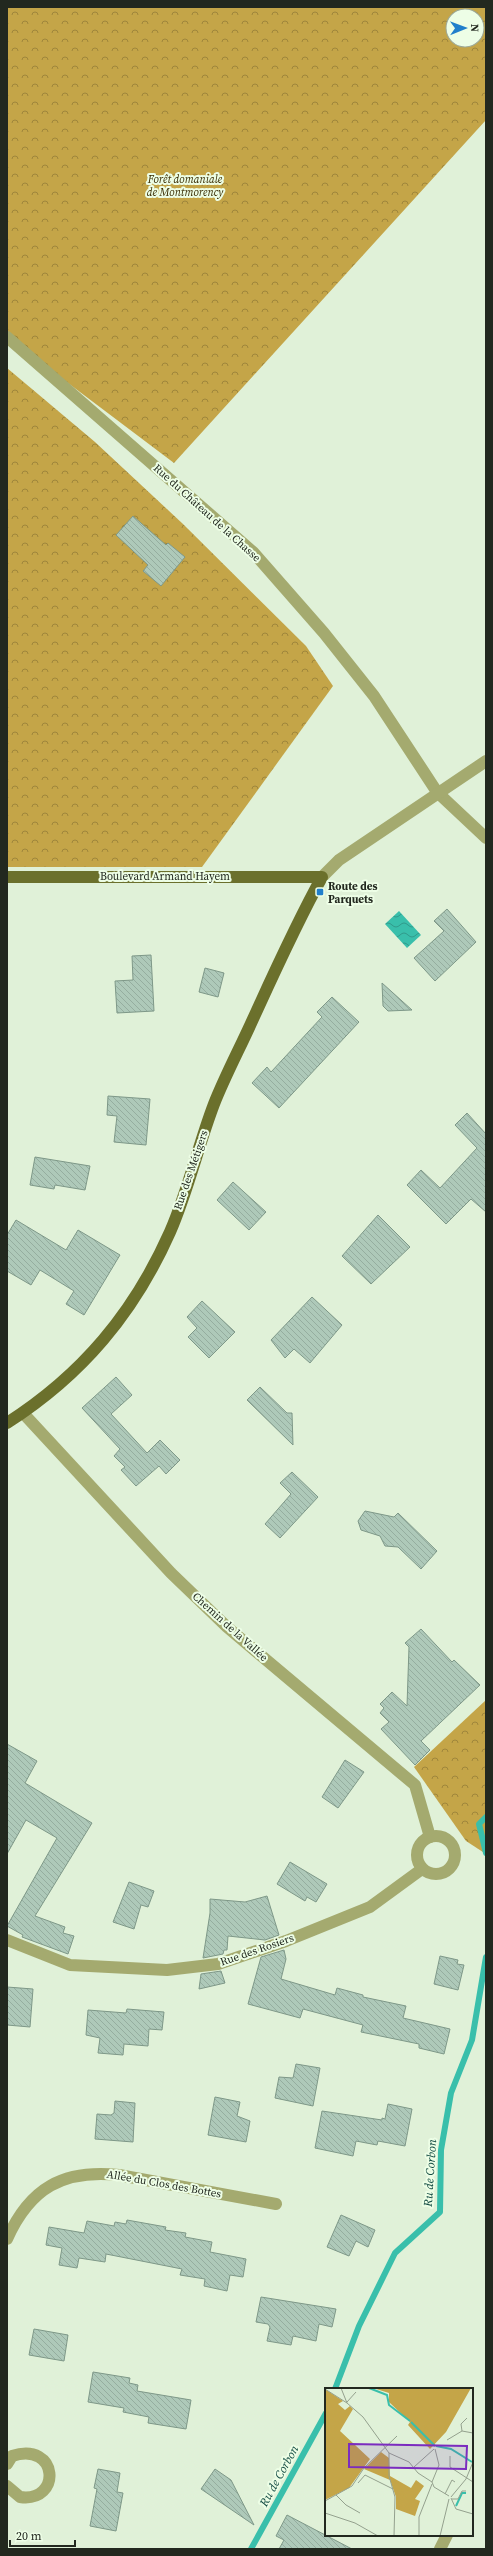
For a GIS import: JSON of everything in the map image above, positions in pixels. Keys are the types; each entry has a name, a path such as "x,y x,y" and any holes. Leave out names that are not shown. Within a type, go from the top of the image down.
{"main road":[{"name":"Boulevard Armand Hayem","path":"7,877 322,877"},
{"name":"Rue des Métigers","path":"7,1423 23,1413 100,1346 127,1311 151,1270 170,1231 214,1104 300,918 322,877"}],"street":[{"name":"Rue du Château de la Chasse","path":"7,337 253,552 324,633 374,696 437,792 486,838"},
{"path":"322,877 339,860 437,792 486,761"},
{"name":"Chemin de la Vallée","path":"23,1413 171,1573 226,1627 415,1784 430,1837"},
{"path":"442,1836 452,1844 456,1856 454,1862 446,1872 434,1874 422,1869 419,1863 417,1851 424,1840 430,1837 442,1836"},
{"name":"Rue des Rosiers","path":"7,1940 70,1965 167,1970 218,1964 286,1941 370,1907 422,1869"},
{"name":"Allée du Clos des Bottes","path":"7,2239 17,2217 38,2194 51,2184 78,2175 100,2173 119,2175 276,2204"},
{"path":"7,2486 13,2493 28,2498 42,2493 50,2480 48,2466 38,2455 24,2453 9,2458"},
{"path":"440,2549 446,2536"}],"green space":[{"name":"Forêt domaniale de Montmorency","path":"7,7 486,7 486,120 174,463 7,337"},
{"path":"7,368 95,442 183,524 306,646 333,686 202,867 7,867"},
{"path":"486,1700 486,1854 466,1841 414,1767"}],"water":[{"path":"399,911 421,935 407,948 385,924"}],"building":[{"path":"133,516 166,545 168,543 185,557 161,586 143,571 148,565 116,535"},
{"path":"447,909 476,942 435,981 414,958 444,931 434,921"},
{"path":"151,955 154,1011 117,1013 115,981 133,980 132,956"},
{"path":"205,968 224,973 218,997 199,992"},
{"path":"382,983 412,1010 388,1011 383,1006"},
{"path":"332,997 359,1022 279,1108 252,1083 267,1067 271,1072 322,1017 317,1012"},
{"path":"108,1096 150,1099 146,1145 114,1142 117,1116 107,1115"},
{"path":"467,1113 486,1134 486,1212 471,1199 446,1224 407,1185 421,1170 440,1188 477,1148 455,1125"},
{"path":"35,1157 90,1166 85,1190 55,1185 54,1189 30,1185"},
{"path":"233,1182 266,1212 249,1230 217,1200"},
{"path":"378,1215 410,1247 371,1284 342,1256"},
{"path":"16,1220 66,1250 78,1230 120,1255 84,1315 66,1304 74,1291 40,1270 31,1285 7,1271 7,1235"},
{"path":"312,1297 342,1325 310,1363 294,1349 285,1358 271,1340"},
{"path":"202,1301 235,1332 209,1358 188,1337 197,1328 187,1317"},
{"path":"116,1377 132,1395 111,1414 147,1453 160,1440 180,1460 166,1474 159,1466 136,1486 121,1470 125,1467 114,1456 120,1449 82,1408"},
{"path":"260,1387 287,1413 292,1413 293,1445 247,1400"},
{"path":"292,1472 318,1497 280,1538 265,1524 291,1494 280,1483"},
{"path":"365,1511 394,1517 398,1513 437,1551 421,1569 398,1547 385,1546 380,1536 361,1530 358,1521"},
{"path":"421,1629 452,1662 454,1660 480,1685 421,1741 430,1750 415,1765 381,1729 389,1722 380,1713 384,1708 380,1704 392,1692 407,1706 409,1647 405,1643"},
{"path":"7,1744 37,1761 25,1783 92,1823 35,1916 65,1927 63,1933 74,1936 68,1954 22,1937 23,1935 7,1926 57,1838 26,1820 7,1854"},
{"path":"345,1760 364,1772 338,1808 322,1797"},
{"path":"290,1862 327,1884 316,1902 307,1897 305,1901 277,1884"},
{"path":"129,1882 154,1891 148,1907 141,1905 134,1929 113,1922"},
{"path":"267,1896 279,1935 265,1940 228,1936 227,1950 224,1950 223,1954 203,1958 210,1913 210,1899 245,1902"},
{"path":"284,1950 286,1959 281,1979 335,1995 337,1988 363,1995 363,1997 406,2006 403,2018 450,2029 444,2054 419,2048 419,2044 361,2032 363,2025 303,2009 300,2018 248,2004 261,1957"},
{"path":"440,1956 458,1960 457,1964 464,1965 458,1990 434,1984"},
{"path":"221,1971 225,1983 199,1989 201,1974"},
{"path":"7,1987 33,1989 30,2027 7,2025"},
{"path":"127,2009 164,2012 162,2030 149,2029 148,2046 124,2044 123,2055 98,2053 100,2038 86,2035 88,2010 126,2013"},
{"path":"296,2064 320,2068 313,2106 275,2098 279,2077 293,2078"},
{"path":"215,2097 240,2102 237,2116 250,2121 246,2142 208,2135"},
{"path":"115,2101 135,2103 133,2142 95,2139 97,2114 111,2115 114,2113"},
{"path":"388,2104 412,2109 405,2146 378,2141 377,2145 356,2141 353,2156 315,2148 322,2111 382,2120 382,2118 385,2119"},
{"path":"341,2215 375,2230 368,2247 356,2241 349,2256 327,2247"},
{"path":"127,2220 166,2227 165,2230 186,2233 185,2237 212,2242 210,2252 246,2259 243,2277 230,2275 227,2291 204,2286 205,2279 180,2275 182,2269 106,2254 105,2262 79,2258 77,2268 59,2265 62,2248 46,2245 49,2227 84,2233 87,2221 114,2226 115,2222 126,2224"},
{"path":"261,2297 336,2309 332,2327 319,2324 316,2341 293,2336 291,2345 267,2341 270,2327 268,2324 256,2322"},
{"path":"34,2329 68,2335 64,2361 29,2355"},
{"path":"93,2372 130,2378 129,2383 138,2385 137,2391 191,2400 186,2429 148,2423 149,2417 123,2412 124,2408 88,2402"},
{"path":"98,2469 120,2473 117,2492 123,2493 116,2531 90,2526 97,2489 94,2488"},
{"path":"215,2469 231,2480 254,2525 201,2489"},
{"path":"287,2515 352,2549 279,2549 284,2540 276,2536"}],"waterway":[{"name":"Ru de Corbon","path":"486,1817 479,1824 486,1853"},
{"name":"Ru de Corbon","path":"335,2388 359,2326 395,2253 440,2212 441,2150 451,2093 472,2040 486,1957"},
{"name":"Ru de Corbon","path":"251,2549 325,2415"}],"place":[{"name":"Route des Parquets","path":"320,892"}]}
